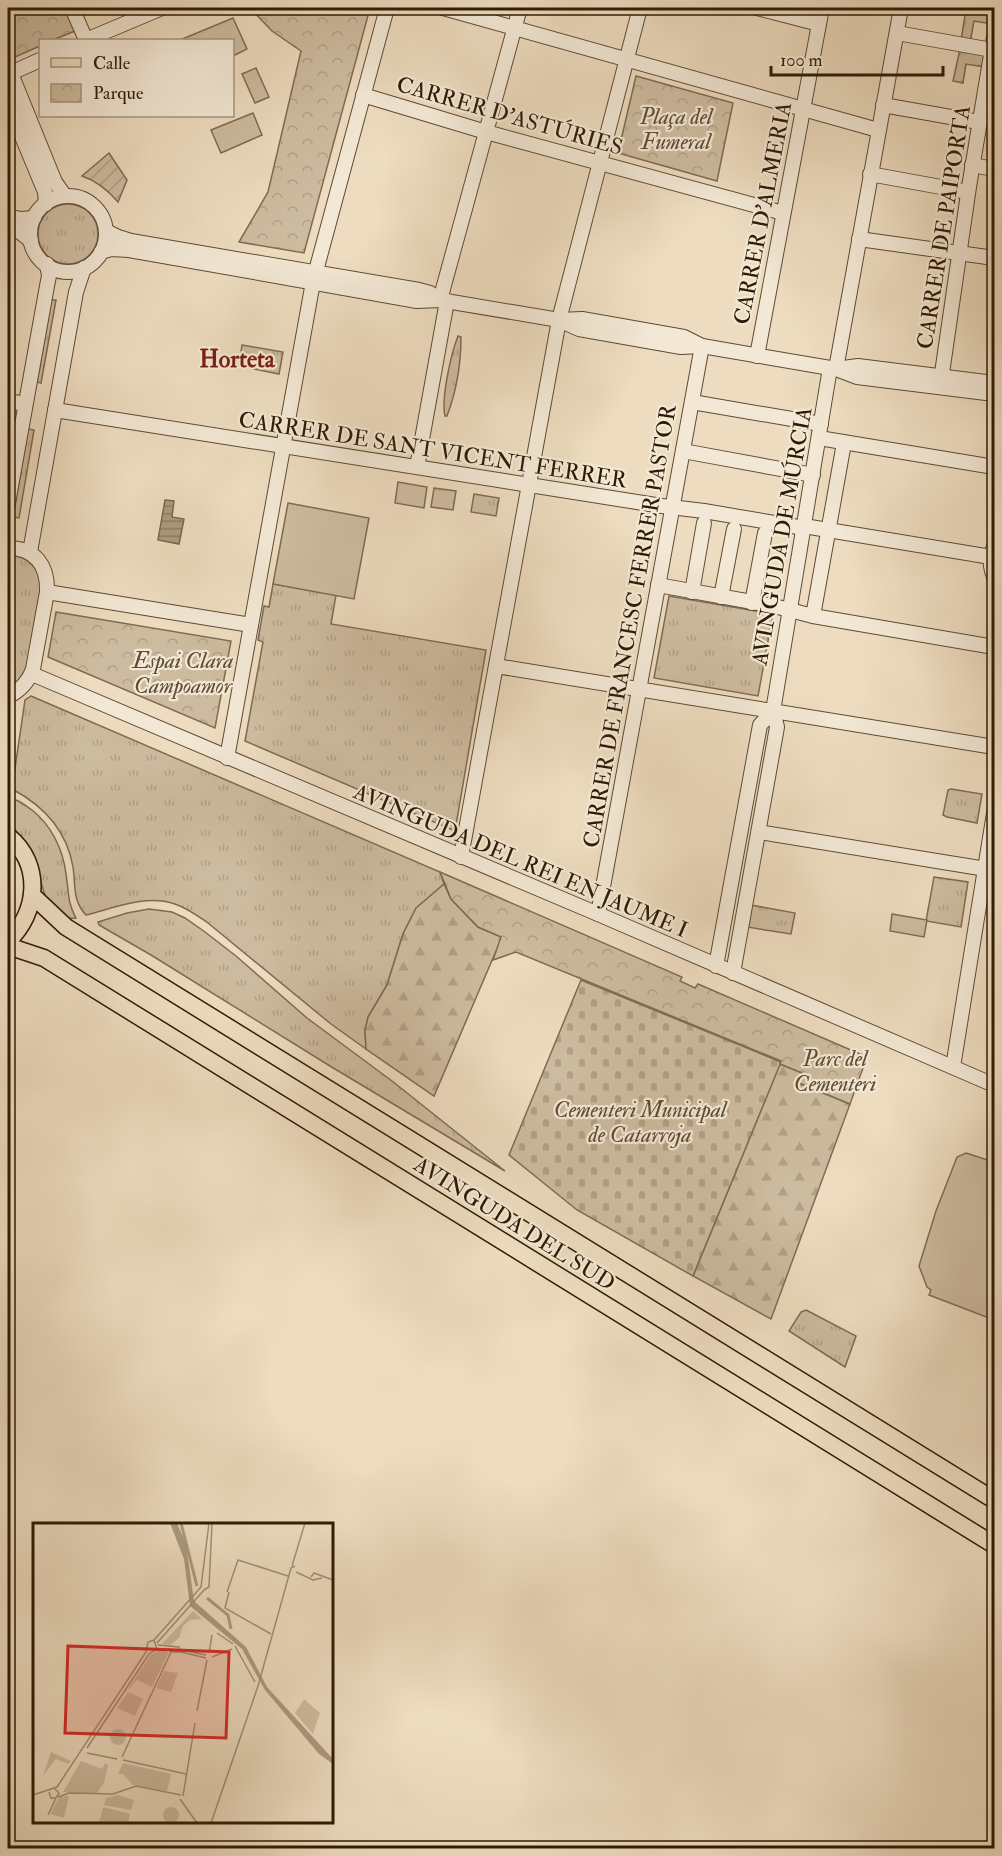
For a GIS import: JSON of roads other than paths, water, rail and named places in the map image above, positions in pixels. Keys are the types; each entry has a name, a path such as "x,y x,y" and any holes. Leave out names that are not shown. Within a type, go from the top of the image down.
{"main road":[{"path":"8,836 25,857 32,876 33,895 28,914 18,932 8,941"},
{"name":"AVINGUDA DEL SUD","path":"33,895 66,927 994,1500"},
{"name":"AVINGUDA DEL SUD","path":"8,946 44,958 994,1545"}],"street":[{"path":"72,8 86,39"},
{"path":"88,39 162,8"},
{"path":"227,758 314,277 387,8"},
{"path":"443,8 878,130"},
{"path":"417,467 443,301 520,8"},
{"path":"461,857 559,320 640,8"},
{"path":"757,8 819,24"},
{"name":"CARRER D'ALMERIA","path":"757,356 822,8"},
{"name":"AVINGUDA DE MÚRCIA","path":"733,973 777,727 773,711 821,424 859,239 901,8"},
{"path":"897,33 993,43"},
{"name":"CARRER DE PAIPORTA","path":"941,382 979,122 991,77 993,43"},
{"path":"39,60 9,69 54,180 65,196"},
{"name":"CARRER D'ASTÚRIES","path":"363,95 486,132 783,213"},
{"path":"8,102 45,192 46,204"},
{"path":"883,105 979,122"},
{"path":"972,165 994,169"},
{"path":"870,174 968,192"},
{"path":"65,196 78,197 93,205 103,219 106,231 101,252 95,261 71,272 60,271 41,260 31,241 34,218 46,204 65,196"},
{"path":"8,217 34,218"},
{"path":"8,228 21,232 31,241"},
{"path":"106,231 131,240 314,277 417,301 443,301 559,320 582,319 684,337 702,346 833,369 858,366 994,394"},
{"path":"859,239 994,258"},
{"path":"101,252 111,249 129,250 314,277"},
{"path":"8,503 49,276 47,264"},
{"path":"30,552 76,292 84,268"},
{"name":"CARRER DE FRANCESC FERRER PASTOR","path":"598,914 702,346"},
{"path":"941,382 994,383"},
{"path":"8,401 25,404"},
{"path":"692,402 821,424"},
{"name":"CARRER DE SANT VICENT FERRER","path":"55,410 529,486 804,527 993,552"},
{"path":"819,438 994,467"},
{"name":"AVINGUDA DE MÚRCIA","path":"813,616 844,443"},
{"path":"683,451 813,475"},
{"path":"692,592 704,523"},
{"path":"721,597 734,529"},
{"path":"752,603 765,533"},
{"path":"8,548 30,552 45,570 47,582 32,674 21,688 10,695 8,709"},
{"path":"993,552 994,577"},
{"path":"658,585 780,608 790,612 994,647"},
{"path":"47,592 251,625"},
{"path":"496,666 994,747"},
{"name":"AVINGUDA DEL REI EN JAUME I","path":"32,674 994,1084"},
{"name":"AVINGUDA DE MÚRCIA","path":"716,966 760,724 773,711"},
{"path":"953,1067 990,870 994,813"},
{"path":"759,832 990,870"}],"district":[{"name":"Horteta","path":"237,359"}],"park label":[{"name":"Plaça del Fumeral","path":"676,128"},
{"name":"Espai Clara Campoamor","path":"183,672"},
{"name":"Parc del Cementeri","path":"835,1070"},
{"name":"Cementeri Municipal de Catarroja","path":"640,1122"}]}
